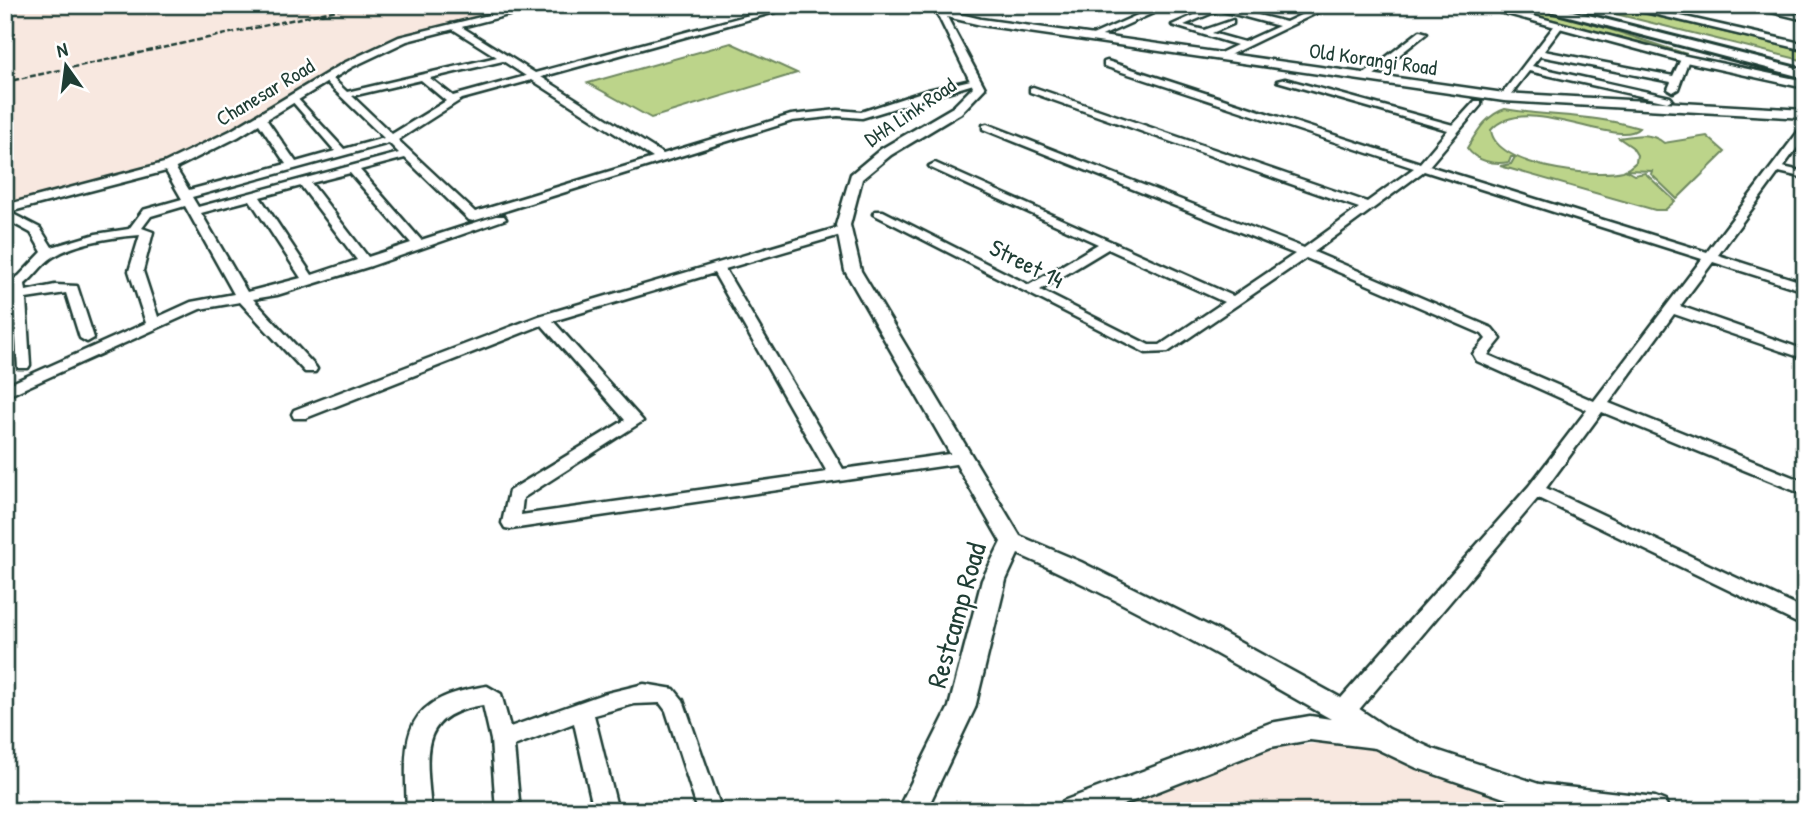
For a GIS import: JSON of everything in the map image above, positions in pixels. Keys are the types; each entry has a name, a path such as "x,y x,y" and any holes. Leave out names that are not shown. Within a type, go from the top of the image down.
{"main road":[{"path":"1533,5 1805,74"},
{"path":"1564,5 1588,8 1805,66"},
{"path":"1631,32 1747,72"}],"street":[{"name":"Chanesar Road","path":"5,209 169,166 234,134 327,78 403,39 542,5"},
{"path":"134,230 147,214 293,166 392,139 453,101 796,5"},
{"path":"938,8 968,5"},
{"path":"1092,37 1167,5"},
{"path":"1246,15 1269,5"},
{"path":"1221,56 1329,5"},
{"path":"1479,5 1685,59 1805,85"},
{"path":"1620,5 1803,46"},
{"path":"1745,5 1805,18"},
{"path":"1245,45 1176,24 1222,7 1286,26"},
{"name":"Old Korangi Road","path":"938,8 981,22 1504,97 1666,103 1805,114"},
{"name":"DHA Link Road","path":"931,404 853,271 843,225 856,177 886,152 957,110 979,89 938,8"},
{"path":"1205,33 1230,22"},
{"path":"454,26 661,158"},
{"path":"1504,97 1558,27"},
{"path":"1366,77 1423,33"},
{"path":"1539,53 1677,80"},
{"path":"346,95 504,58"},
{"path":"1527,68 1666,103 1685,59"},
{"path":"1107,64 1422,167 1805,287"},
{"path":"464,67 474,74"},
{"path":"423,77 453,101"},
{"path":"327,78 472,217 791,118 838,113 862,115 931,92 975,82"},
{"path":"1282,80 1455,129"},
{"path":"484,81 494,88"},
{"path":"1032,90 1369,208"},
{"path":"295,98 342,153"},
{"path":"935,166 1234,302 1369,208 1422,167 1478,103"},
{"path":"260,118 293,166"},
{"path":"987,127 1305,253 1487,331 1494,338 1480,354 1482,358 1805,489"},
{"path":"1343,712 1535,490 1804,131"},
{"path":"190,202 253,195 407,154"},
{"path":"169,166 242,296 310,369"},
{"path":"1775,168 1805,176"},
{"path":"352,169 419,245"},
{"path":"304,182 366,262"},
{"path":"253,195 309,280"},
{"path":"5,392 196,305 272,292 524,212 515,204"},
{"path":"5,214 36,231 49,253"},
{"name":"Street 14","path":"879,214 1146,349 1163,349 1234,302"},
{"path":"14,290 49,253 134,230 148,232 136,271 153,324"},
{"path":"300,414 544,319 839,231"},
{"path":"1030,290 1108,244"},
{"path":"716,266 838,476"},
{"path":"14,290 72,289 87,338"},
{"path":"14,290 23,365"},
{"path":"1671,308 1805,355"},
{"path":"544,319 635,421 515,495 511,523 963,458"},
{"name":"Restcamp Road","path":"911,811 962,708 994,580 1012,542 931,404"},
{"path":"1535,490 1805,619"},
{"path":"1012,542 1073,568 1138,601 1343,712 1379,737 1427,760 1539,797 1655,811"},
{"path":"502,740 631,694 651,692 666,695 675,707 710,811"},
{"path":"419,811 416,749 421,729 433,711 474,696 487,695 493,702 502,740 508,811"},
{"path":"582,710 606,811"},
{"path":"1073,811 1270,735 1310,729 1379,737"}],"shaded area":[{"path":"5,5 537,5 403,39 169,166 5,211"},
{"path":"1379,737 1427,760 1655,811 1091,811 1271,748"}],"green space":[{"path":"1495,5 1517,6 1565,16 1687,54"},
{"path":"1611,6 1805,51 1805,61 1604,11"},
{"path":"731,43 797,73 651,118 588,83"},
{"path":"1505,109 1605,120 1639,128 1628,133 1612,132 1526,116 1506,120 1491,130 1497,143 1509,153 1527,161 1570,171 1609,173 1625,170 1634,175 1645,173 1675,201 1665,210 1655,210 1500,166 1511,164 1515,157 1503,163 1480,159 1467,148 1487,120"},
{"path":"1649,136 1664,143 1707,136 1725,152 1677,199 1651,174 1652,171 1625,170 1636,162 1637,155 1632,147 1619,138"}],"railway":[{"path":"5,82 360,5"}]}
